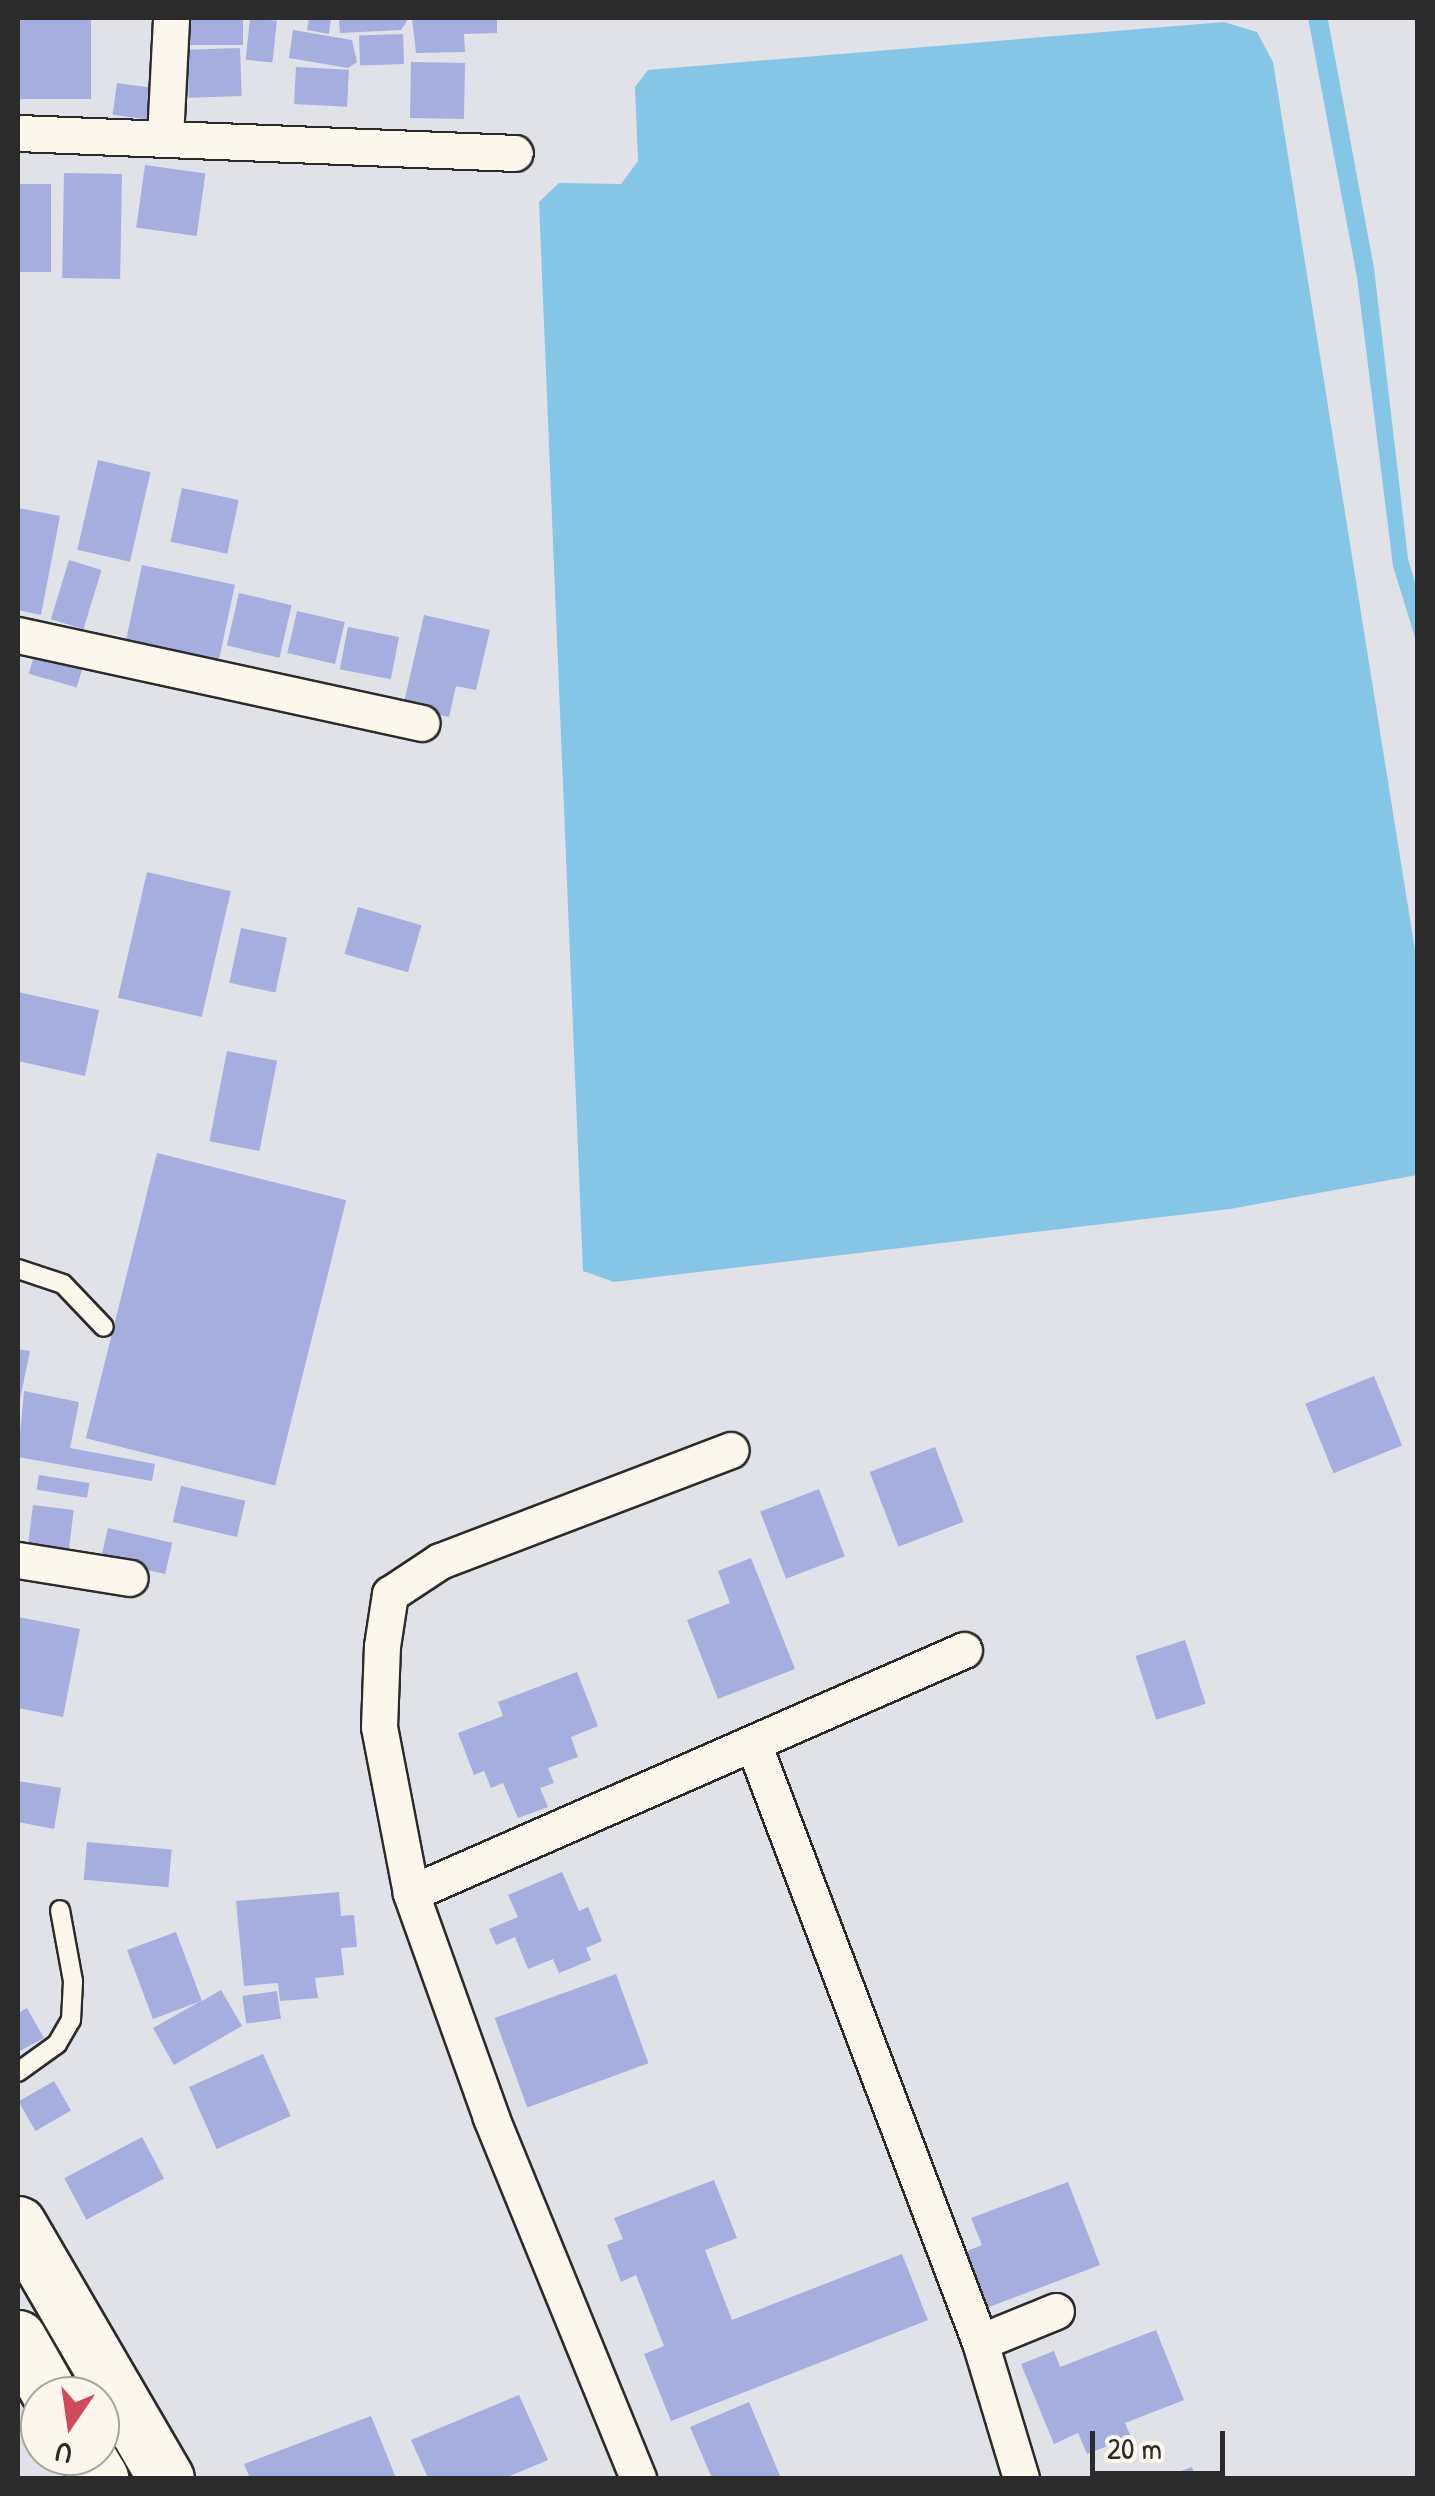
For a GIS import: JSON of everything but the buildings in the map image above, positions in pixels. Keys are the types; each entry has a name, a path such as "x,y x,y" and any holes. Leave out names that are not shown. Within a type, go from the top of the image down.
{"highway":[{"path":"18,2224 166,2478"},
{"path":"18,2338 40,2376"}],"street":[{"path":"166,138 171,18"},
{"path":"18,133 515,154"},
{"path":"18,635 422,723"},
{"path":"638,2478 491,2118 412,1893 380,1727 390,1594 440,1561 730,1450"},
{"path":"18,1560 130,1578"},
{"path":"412,1893 964,1650"},
{"path":"753,1743 980,2342 1021,2478"},
{"path":"980,2342 1056,2311"}],"lane":[{"path":"18,1270 63,1284 104,1326"},
{"path":"18,2072 57,2044 72,2020 74,1981 60,1910"}],"water":[{"path":"1308,18 1328,20 1374,268 1408,559 1417,589 1417,644 1393,566 1357,277"},
{"path":"1224,22 1257,32 1273,62 1417,963 1417,1175 1230,1209 614,1282 583,1271 539,202 559,183 621,184 638,161 635,87 648,70"}]}
